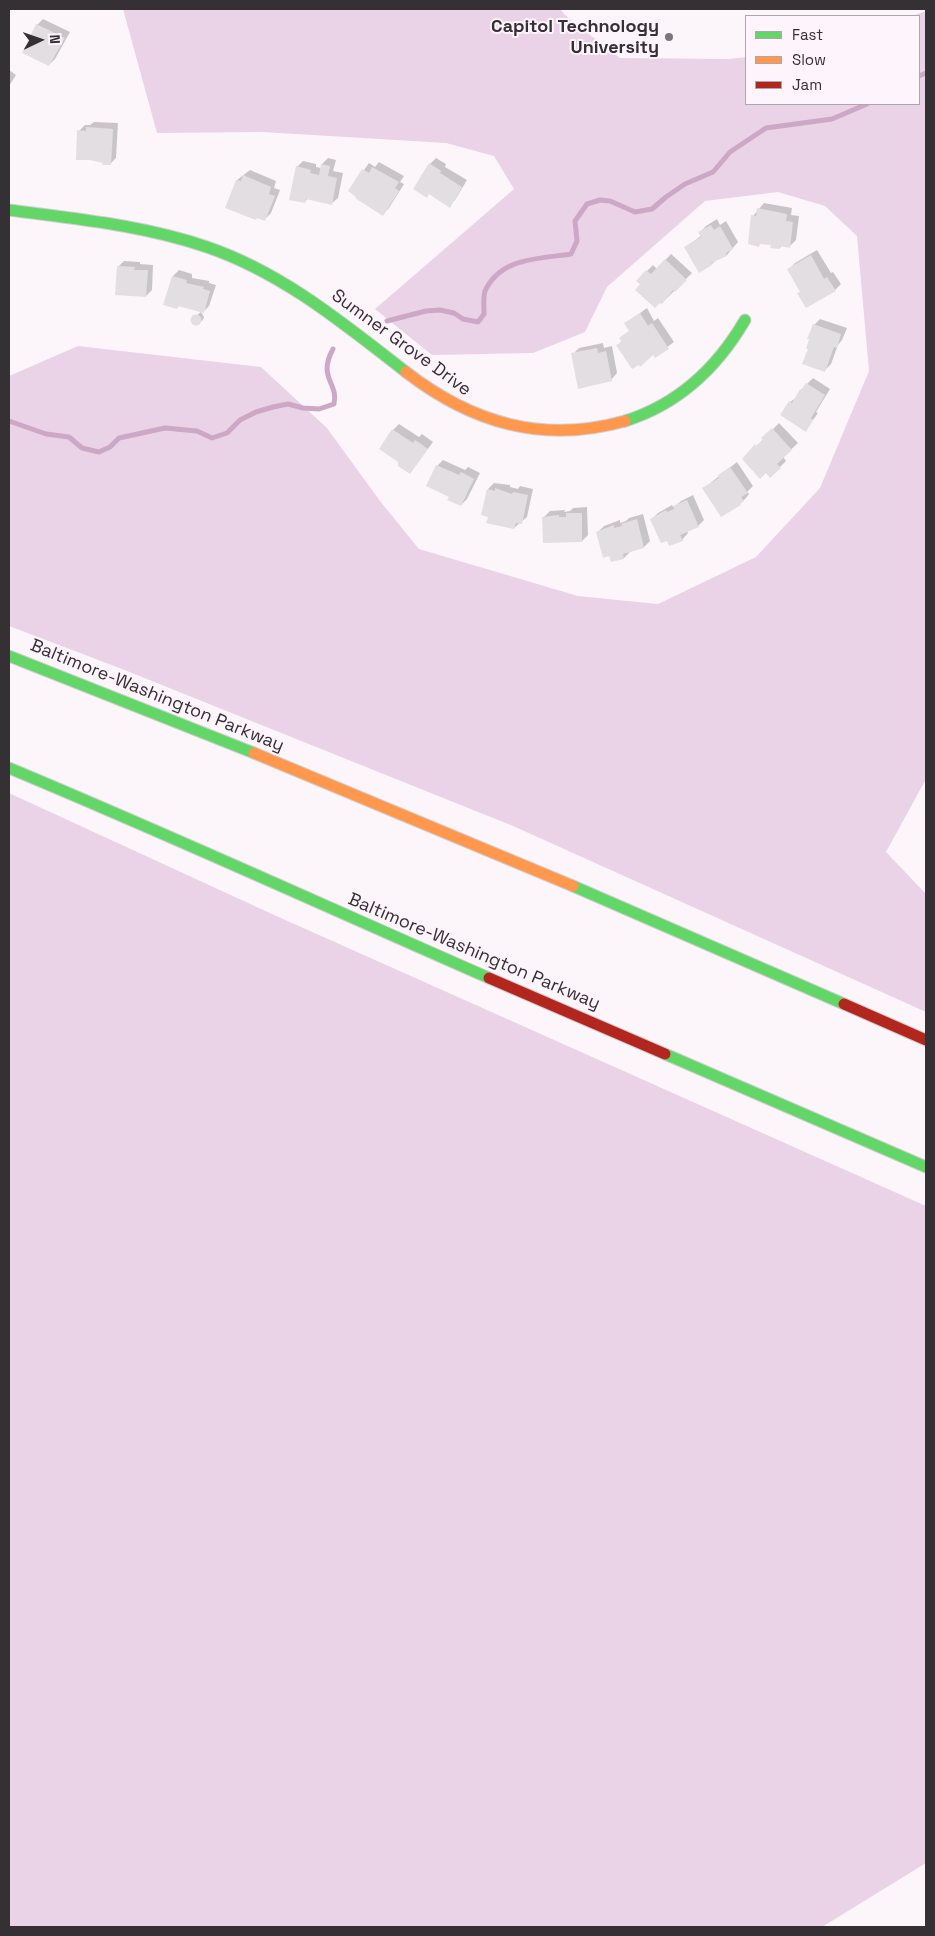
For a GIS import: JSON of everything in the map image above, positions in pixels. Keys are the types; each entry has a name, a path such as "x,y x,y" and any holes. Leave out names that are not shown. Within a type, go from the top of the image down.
{"main road":[{"name":"Sumner Grove Drive","path":"9,210 133,226 201,244 235,258 262,271 323,308 440,396 468,412 522,429 553,432 607,426 632,420 656,409 679,396 701,379 733,343 745,320"},
{"name":"Baltimore-Washington Parkway","path":"9,656 332,784 637,913 926,1040"},
{"name":"Baltimore-Washington Parkway","path":"9,768 107,809 286,890 926,1168"}],"shaded area":[{"path":"123,9 560,9 568,18 620,58 729,59 745,57 745,105 920,105 920,15 915,15 926,11 926,779 886,852 926,894 926,1012 513,826 122,669 9,626 9,376 78,346 261,367 327,428 380,501 419,549 578,596 658,604 756,557 820,488 869,371 857,236 825,206 778,192 705,201 607,287 585,332 533,353 432,355 375,309 514,189 494,156 446,143 262,132 157,133"},
{"path":"9,793 272,914 926,1206 926,1863 822,1927 9,1927"}],"building":[{"path":"36,24 65,38 49,66 22,53"},
{"path":"86,127 113,129 111,165 102,165 103,163 90,160 76,160 77,130 86,131"},
{"path":"429,163 441,171 440,173 462,187 450,208 429,194 427,198 413,189"},
{"path":"321,164 330,166 328,176 337,178 332,205 306,199 305,203 289,200 296,166 311,170 310,173 319,175"},
{"path":"372,167 399,182 395,188 399,191 383,216 355,198 348,191 362,169 369,173"},
{"path":"243,175 271,187 269,194 275,196 265,221 257,218 256,220 225,208 236,180 241,181"},
{"path":"757,208 787,214 786,221 793,222 790,248 780,246 780,249 770,248 771,245 760,244 759,247 748,244 751,215 756,216"},
{"path":"711,225 714,230 720,226 733,249 726,253 727,256 711,263 712,265 699,273 684,247 701,237 698,232"},
{"path":"811,255 824,279 827,277 836,291 806,308 797,293 800,292 787,269"},
{"path":"665,259 687,280 675,292 673,290 662,304 660,303 655,308 635,290 640,284 636,281 646,270 651,274"},
{"path":"117,266 135,267 134,270 148,270 146,297 115,295"},
{"path":"172,276 187,280 186,283 204,287 203,289 210,291 204,313 178,306 177,309 163,305"},
{"path":"640,313 648,326 652,323 669,349 655,358 653,355 640,367 639,365 632,369 616,345 622,342 619,338 629,331 624,323"},
{"path":"194,315 198,315 201,320 200,324 194,325 191,322 191,318"},
{"path":"813,324 841,334 837,348 834,347 825,372 802,364 808,349 806,349 809,339 807,339"},
{"path":"597,348 598,353 606,351 612,381 578,389 571,353"},
{"path":"806,383 825,395 811,418 813,420 806,432 780,415 789,401 792,403"},
{"path":"772,428 792,450 777,464 781,468 770,478 766,473 760,479 742,459 755,444 756,446 763,440 761,438"},
{"path":"392,429 413,443 415,440 428,449 410,474 398,466 398,462 379,449"},
{"path":"436,465 459,475 461,472 474,479 461,506 447,500 449,497 426,486"},
{"path":"730,467 748,493 741,497 744,501 741,505 721,517 702,488 719,478 718,475"},
{"path":"495,488 512,494 513,492 528,495 522,524 516,523 514,529 486,523 488,517 481,515 487,489 495,491"},
{"path":"687,500 699,527 680,535 683,541 669,546 667,541 661,543 650,519 666,510 667,512 674,509 673,506"},
{"path":"566,513 582,513 582,542 543,543 542,517 559,515 559,517 566,517"},
{"path":"637,519 644,548 623,554 624,559 611,562 609,556 603,558 596,532 614,525 614,528 622,526 621,524"}],"waterway":[{"path":"920,76 926,73"},
{"path":"387,321 426,311 440,310 454,313 463,319 478,322 484,314 485,291 492,280 501,272 522,262 571,254 577,241 575,221 587,204 600,200 610,201 635,212 652,209 685,184 713,172 730,152 766,128 832,119 865,105"},
{"path":"9,421 46,434 69,437 82,448 99,452 110,447 119,438 165,428 197,431 212,438 227,433 240,420 256,412 273,407 288,404 303,408 319,409 334,404 334,391 327,367 333,349"}],"traffic: fast":[{"path":"9,210 158,233 183,239 235,258 287,285 312,301 406,372"},
{"path":"625,421 663,405 695,382 722,354 745,320"},
{"path":"9,656 254,753"},
{"path":"9,768 189,845 489,978"},
{"path":"573,886 844,1004"},
{"path":"665,1054 926,1167"}],"traffic: slow":[{"path":"406,372 431,390 457,404 483,416 510,424 537,429 565,430 595,428 625,421"},
{"path":"254,753 573,886"}],"traffic: jam":[{"path":"489,978 665,1054"},
{"path":"844,1004 926,1040"}],"place":[{"name":"Capitol Technology University","path":"669,37"}]}
